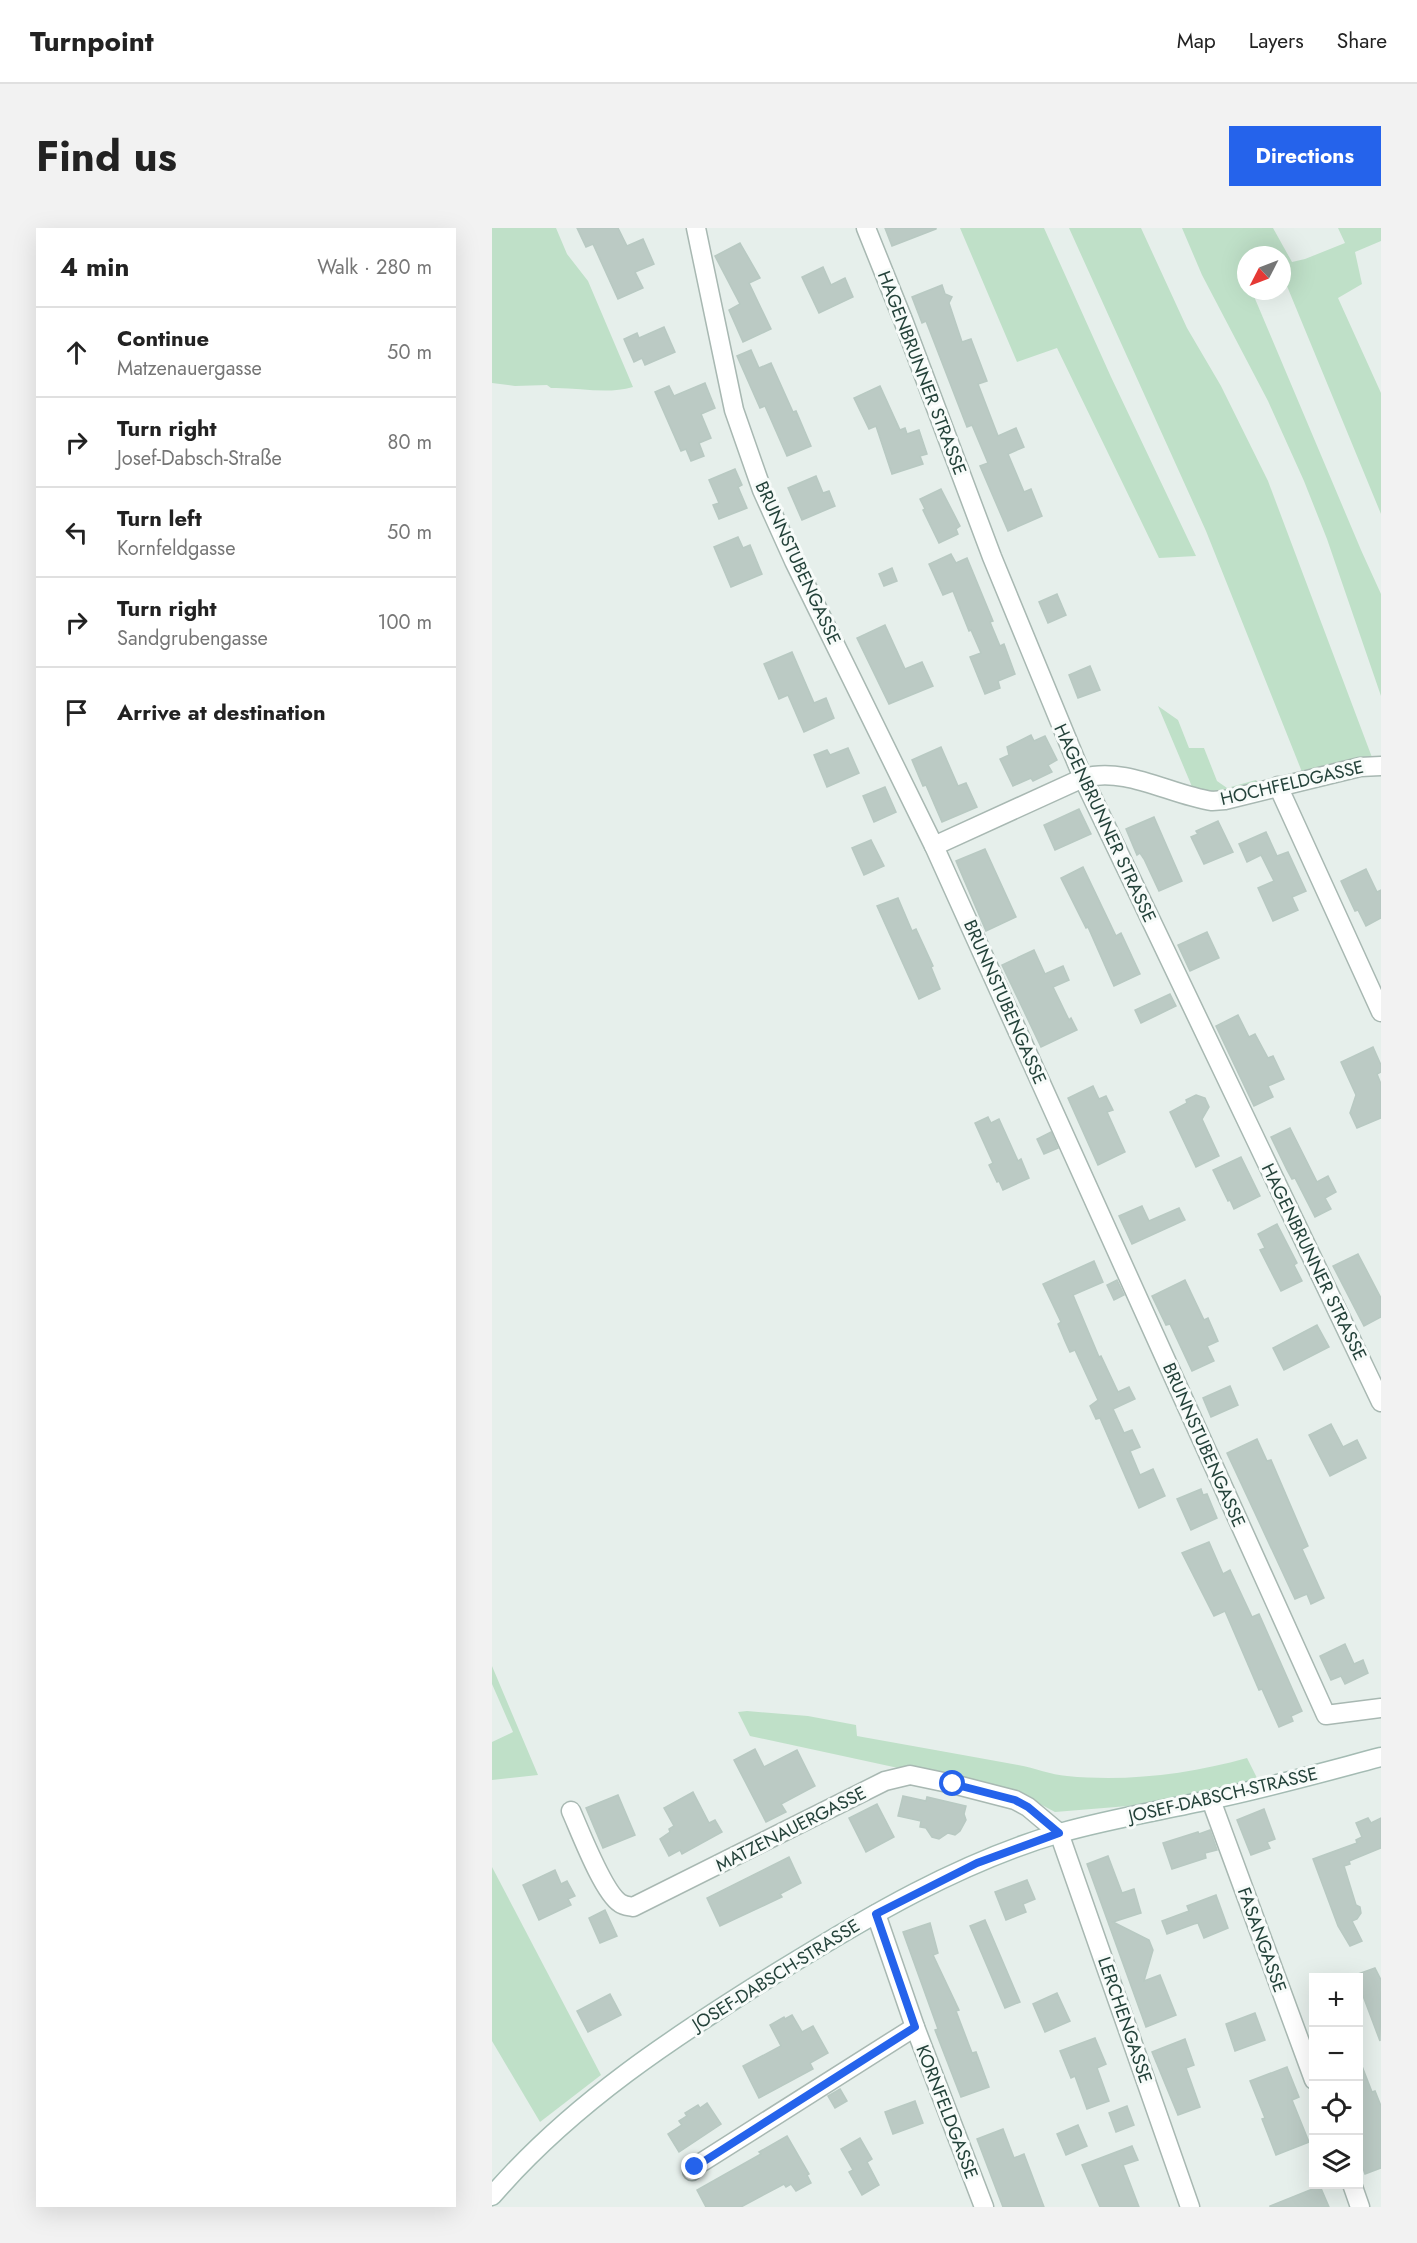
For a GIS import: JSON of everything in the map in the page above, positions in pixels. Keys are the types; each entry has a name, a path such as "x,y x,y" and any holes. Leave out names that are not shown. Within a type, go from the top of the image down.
{"street":[{"name":"BRUNNSTUBENGASSE","path":"696,228 733,401 753,466 794,561 934,846 1326,1716 1381,1708"},
{"name":"HAGENBRUNNER STRASSE","path":"866,228 992,557 1083,778 1381,1402"},
{"name":"HOCHFELDGASSE","path":"934,846 1083,778 1105,774 1212,801 1360,767 1381,766"},
{"path":"1278,786 1381,1012"},
{"name":"JOSEF-DABSCH-STRASSE","path":"492,2196 563,2125 629,2071 721,2007 876,1914 977,1863 1059,1833 1211,1800 1381,1757"},
{"name":"MATZENAUERGASSE","path":"571,1811 608,1890 618,1903 633,1907 885,1781 901,1776 910,1775 953,1784 1015,1800 1028,1807 1059,1833"},
{"name":"FASANGASSE","path":"1211,1800 1309,2066"},
{"name":"LERCHENGASSE","path":"1059,1833 1191,2207"},
{"name":"KORNFELDGASSE","path":"876,1914 915,2027 984,2207"},
{"path":"692,2171 699,2164 915,2027"},
{"path":"1354,2189 1360,2207"}],"green space":[{"path":"492,228 556,228 567,254 588,281 633,387 602,391 551,388 547,385 515,386 492,383"},
{"path":"960,228 1044,228 1111,377 1196,556 1159,558 1057,348 1017,362"},
{"path":"1069,228 1141,228 1187,328 1221,386 1268,481 1373,760 1355,760 1302,772 1206,531"},
{"path":"1182,228 1273,228 1283,246 1237,246 1237,300 1256,300 1381,594 1381,696 1327,539 1304,481 1268,401 1202,275"},
{"path":"1338,228 1381,228 1381,241 1355,252 1362,284 1338,298 1381,393 1381,514 1291,296 1291,260 1292,262 1305,259 1345,243"},
{"path":"1158,706 1178,720 1189,748 1204,748 1217,781 1227,788 1256,780 1259,784 1214,793 1193,789"},
{"path":"492,1666 538,1775 492,1780 492,1742 513,1732 492,1684"},
{"path":"738,1712 808,1716 856,1725 857,1736 1067,1776 1112,1778 1158,1775 1247,1758 1259,1782 1128,1806 1055,1812 1023,1795 750,1736"},
{"path":"492,1867 601,2075 540,2122 492,2041"}],"building":[{"path":"577,228 618,228 627,246 643,239 654,264 635,272 643,288 618,299 593,244 586,247"},
{"path":"885,228 936,228 936,229 892,246"},
{"path":"740,243 760,278 749,283 771,329 743,342 729,310 740,304 715,256"},
{"path":"823,267 831,285 845,278 853,297 819,313 802,277"},
{"path":"942,285 945,294 952,297 949,303 962,342 971,339 987,381 978,384 998,436 1016,428 1024,447 1008,454 1024,492 1031,489 1042,516 1008,531 980,466 988,463 972,425 967,427 926,321 922,323 912,297"},
{"path":"664,327 675,352 645,365 642,358 634,362 624,339 637,333 639,338"},
{"path":"751,350 759,368 771,363 811,446 787,456 765,406 760,408 737,356"},
{"path":"705,383 715,408 701,414 711,438 699,443 704,456 691,461 686,449 681,451 655,392 669,386 674,396"},
{"path":"880,386 900,430 905,428 907,434 919,430 927,454 920,456 923,464 892,474 876,426 869,429 854,398"},
{"path":"735,469 742,485 738,487 747,508 719,519 713,505 719,503 709,480"},
{"path":"816,476 823,493 829,491 835,506 802,520 788,488"},
{"path":"941,489 960,526 956,529 958,534 939,543 920,499"},
{"path":"738,537 743,548 750,545 762,574 731,587 714,547"},
{"path":"951,554 956,563 967,558 993,621 990,622 1000,646 1004,644 1015,674 998,681 1000,688 985,694 970,657 981,653 971,630 969,631 953,591 943,595 929,564"},
{"path":"892,568 897,581 884,586 879,574"},
{"path":"1057,594 1066,615 1048,623 1039,602"},
{"path":"885,625 905,669 922,662 933,686 889,704 857,638"},
{"path":"792,652 814,703 826,698 834,718 804,732 788,695 779,699 764,664"},
{"path":"1090,666 1100,690 1078,698 1069,675"},
{"path":"1031,735 1034,741 1045,736 1057,760 1048,765 1052,772 1033,781 1031,778 1013,786 1000,759 1009,755 1007,747"},
{"path":"941,747 958,786 966,783 977,807 942,822 912,760"},
{"path":"848,748 859,773 827,787 814,755 827,750 830,755"},
{"path":"885,787 896,812 874,822 863,796"},
{"path":"1079,809 1091,834 1055,850 1044,825"},
{"path":"1154,817 1182,881 1159,891 1144,859 1140,853 1137,855 1126,829"},
{"path":"1218,821 1233,852 1204,864 1191,837 1198,834 1196,831"},
{"path":"1266,832 1277,856 1288,852 1306,891 1292,897 1298,910 1273,921 1258,888 1274,881 1261,855 1247,862 1239,844"},
{"path":"871,840 884,866 864,875 852,848"},
{"path":"985,849 1016,917 986,931 956,861"},
{"path":"1083,867 1116,936 1121,933 1140,974 1114,986 1088,927 1086,928 1061,878"},
{"path":"1366,869 1377,892 1381,890 1381,918 1366,926 1358,910 1355,911 1341,881"},
{"path":"898,898 912,931 916,929 933,966 931,967 940,989 919,999 877,906"},
{"path":"1207,932 1219,958 1190,971 1178,945"},
{"path":"1034,950 1045,974 1063,966 1069,980 1053,987 1069,1020 1071,1018 1077,1030 1041,1047 1002,965"},
{"path":"1170,994 1176,1006 1141,1023 1135,1010"},
{"path":"1238,1015 1249,1037 1255,1034 1268,1058 1273,1056 1284,1079 1268,1086 1273,1097 1254,1106 1216,1026"},
{"path":"1373,1047 1381,1065 1381,1072 1377,1074 1381,1084 1381,1118 1357,1128 1350,1113 1356,1095 1341,1062"},
{"path":"1093,1086 1099,1099 1106,1096 1113,1110 1107,1112 1125,1152 1098,1165 1068,1098"},
{"path":"1196,1095 1205,1098 1209,1107 1202,1119 1219,1156 1196,1167 1170,1112"},
{"path":"988,1117 991,1123 999,1119 1018,1161 1021,1159 1029,1178 1003,1190 989,1165 993,1163 975,1123"},
{"path":"1290,1128 1317,1182 1328,1176 1336,1192 1325,1198 1331,1209 1315,1217 1295,1178 1292,1179 1287,1170 1271,1137"},
{"path":"1051,1132 1058,1148 1044,1154 1037,1139"},
{"path":"1241,1157 1260,1196 1234,1209 1213,1170"},
{"path":"1142,1206 1149,1221 1179,1208 1185,1220 1132,1244 1119,1216"},
{"path":"1277,1224 1297,1263 1294,1265 1302,1281 1281,1291 1260,1250 1265,1248 1258,1234"},
{"path":"1358,1254 1381,1298 1381,1317 1364,1326 1333,1266"},
{"path":"1094,1261 1103,1282 1073,1295 1099,1357 1101,1356 1118,1392 1129,1387 1135,1399 1113,1409 1124,1433 1132,1430 1140,1447 1130,1451 1140,1475 1153,1469 1165,1496 1139,1508 1100,1418 1096,1419 1090,1406 1098,1400 1075,1350 1070,1352 1058,1324 1061,1322 1043,1284"},
{"path":"1117,1280 1124,1295 1114,1300 1107,1285"},
{"path":"1185,1280 1204,1320 1208,1318 1218,1341 1207,1346 1214,1361 1192,1371 1170,1324 1166,1325 1152,1296"},
{"path":"1317,1325 1329,1347 1284,1370 1273,1348"},
{"path":"1230,1386 1238,1405 1211,1417 1203,1398"},
{"path":"1331,1424 1343,1447 1357,1440 1366,1458 1330,1476 1309,1435"},
{"path":"1257,1439 1267,1461 1271,1460 1308,1546 1302,1549 1324,1598 1311,1604 1307,1594 1295,1599 1227,1453"},
{"path":"1201,1489 1203,1495 1207,1494 1217,1518 1191,1530 1177,1499"},
{"path":"1209,1542 1223,1574 1230,1570 1252,1617 1259,1614 1302,1711 1291,1716 1293,1721 1279,1727 1262,1689 1259,1690 1225,1611 1214,1616 1182,1553"},
{"path":"1345,1644 1354,1664 1363,1660 1368,1673 1345,1684 1341,1676 1331,1680 1320,1656"},
{"path":"755,1749 764,1767 797,1750 815,1786 781,1804 786,1812 766,1822 734,1760"},
{"path":"693,1792 709,1823 715,1820 722,1832 682,1854 680,1850 669,1856 660,1839 674,1826 664,1808"},
{"path":"618,1795 635,1835 603,1848 586,1808"},
{"path":"903,1796 926,1801 927,1797 966,1806 964,1814 966,1820 955,1835 948,1833 939,1839 932,1837 926,1828 920,1827 921,1821 898,1816"},
{"path":"877,1804 894,1837 866,1852 849,1818"},
{"path":"1264,1809 1275,1839 1267,1842 1270,1848 1251,1855 1237,1820"},
{"path":"1368,1818 1371,1823 1381,1818 1381,1848 1349,1861 1350,1864 1344,1866 1356,1905 1360,1907 1361,1913 1357,1919 1352,1921 1362,1941 1350,1946 1338,1926 1313,1859 1357,1843 1356,1840 1362,1837 1356,1823"},
{"path":"1210,1830 1217,1850 1205,1853 1206,1858 1172,1869 1163,1843"},
{"path":"1108,1856 1122,1893 1134,1889 1141,1913 1113,1922 1149,1940 1153,1950 1144,1981 1160,1975 1176,2015 1146,2027 1087,1864"},
{"path":"789,1857 801,1883 780,1894 782,1897 720,1926 707,1898"},
{"path":"555,1870 561,1884 567,1881 575,1896 568,1899 571,1905 539,1920 523,1885"},
{"path":"1027,1880 1035,1899 1023,1904 1026,1912 1006,1920 995,1892"},
{"path":"1216,1895 1228,1928 1204,1938 1198,1923 1167,1934 1162,1921 1189,1911 1187,1906"},
{"path":"605,1910 617,1936 600,1943 589,1918"},
{"path":"985,1920 1020,2002 1005,2008 970,1926"},
{"path":"930,1923 938,1953 933,1955 959,2010 956,2011 972,2053 976,2052 989,2087 961,2097 935,2030 938,2029 903,1932"},
{"path":"1375,1968 1381,1980 1380,2041 1363,1996 1363,1973 1361,1973"},
{"path":"1057,1993 1070,2021 1045,2032 1033,2004"},
{"path":"610,1994 621,2015 588,2032 577,2011"},
{"path":"1255,2013 1265,2040 1235,2051 1226,2024"},
{"path":"792,2015 802,2032 813,2026 828,2053 810,2063 813,2069 759,2098 743,2066 781,2046 770,2025"},
{"path":"1095,2038 1106,2064 1097,2068 1109,2101 1087,2109 1075,2076 1071,2078 1060,2051"},
{"path":"1185,2039 1194,2065 1186,2068 1200,2107 1178,2115 1152,2052"},
{"path":"1287,2067 1299,2097 1292,2100 1309,2142 1276,2155 1262,2119 1265,2118 1250,2081"},
{"path":"1363,2069 1372,2092 1375,2091 1381,2106 1381,2168 1365,2174 1363,2168"},
{"path":"840,2089 847,2101 835,2108 828,2096"},
{"path":"915,2101 923,2123 893,2134 885,2112"},
{"path":"707,2103 721,2124 679,2152 668,2134 682,2125 679,2121 687,2116 685,2113 698,2105 700,2108"},
{"path":"1127,2106 1134,2125 1116,2132 1109,2113"},
{"path":"1078,2125 1087,2146 1066,2155 1057,2134"},
{"path":"1003,2129 1014,2158 1024,2154 1044,2207 1003,2207 977,2139"},
{"path":"787,2136 809,2174 807,2175 811,2183 796,2191 791,2184 786,2187 784,2184 741,2207 706,2207 697,2190 761,2154 759,2152"},
{"path":"860,2138 872,2159 867,2162 879,2185 862,2195 849,2172 853,2170 841,2149"},
{"path":"1132,2146 1138,2160 1123,2165 1139,2207 1100,2207 1082,2165"},
{"path":"1312,2189 1321,2189 1329,2207 1270,2207"}],"route":[{"path":"695,2167 915,2027 876,1914 977,1863 1059,1833 1028,1807 1015,1800 953,1784"}]}
